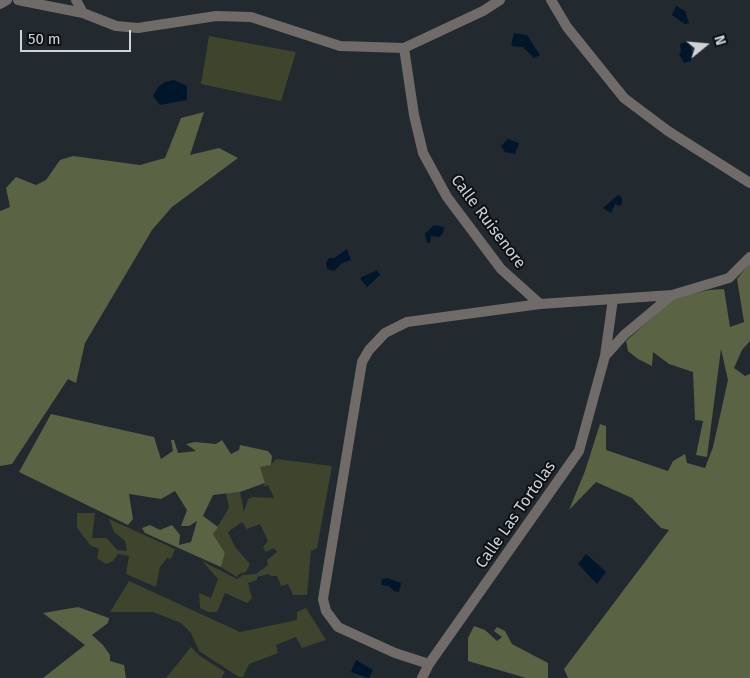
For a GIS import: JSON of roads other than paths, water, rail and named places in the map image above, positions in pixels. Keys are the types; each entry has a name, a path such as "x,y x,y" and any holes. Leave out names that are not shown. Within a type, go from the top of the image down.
{"street":[{"path":"0,4 7,0"},
{"path":"18,0 82,14 116,26 138,28 216,16 251,17 340,46 404,48 483,11 500,0"},
{"path":"76,0 82,14"},
{"path":"551,0 567,27 624,98 668,130 750,183"},
{"name":"Calle Ruisenore","path":"404,48 414,115 427,160 446,197 501,269 540,304"},
{"path":"430,664 394,653 338,626 326,612 323,599 362,362 369,350 385,333 407,322 540,304 672,295 729,278 750,257"},
{"name":"Calle Las Tortolas","path":"605,356 624,335 672,295"},
{"name":"Calle Las Tortolas","path":"422,678 579,451 605,356 613,299"}],"water":[{"path":"676,6 685,11 689,23 685,24 672,15"},
{"path":"514,33 527,35 540,55 534,58 523,47 511,46"},
{"path":"691,43 692,57 691,61 684,63 679,54 681,52 680,44"},
{"path":"174,80 187,86 187,100 160,105 153,96 158,87 165,82"},
{"path":"508,139 519,143 515,154 505,152 501,146"},
{"path":"618,195 622,198 620,206 615,204 611,213 603,208"},
{"path":"434,225 444,227 443,233 440,237 431,236 430,243 427,243 425,234"},
{"path":"347,249 351,260 342,263 334,271 327,269 326,263 329,258 334,258"},
{"path":"377,270 380,275 367,287 360,278"},
{"path":"586,554 606,572 597,584 578,564"},
{"path":"387,578 401,583 399,592 394,591 389,586 381,585 382,579"},
{"path":"356,660 373,670 369,678 351,672"}]}
